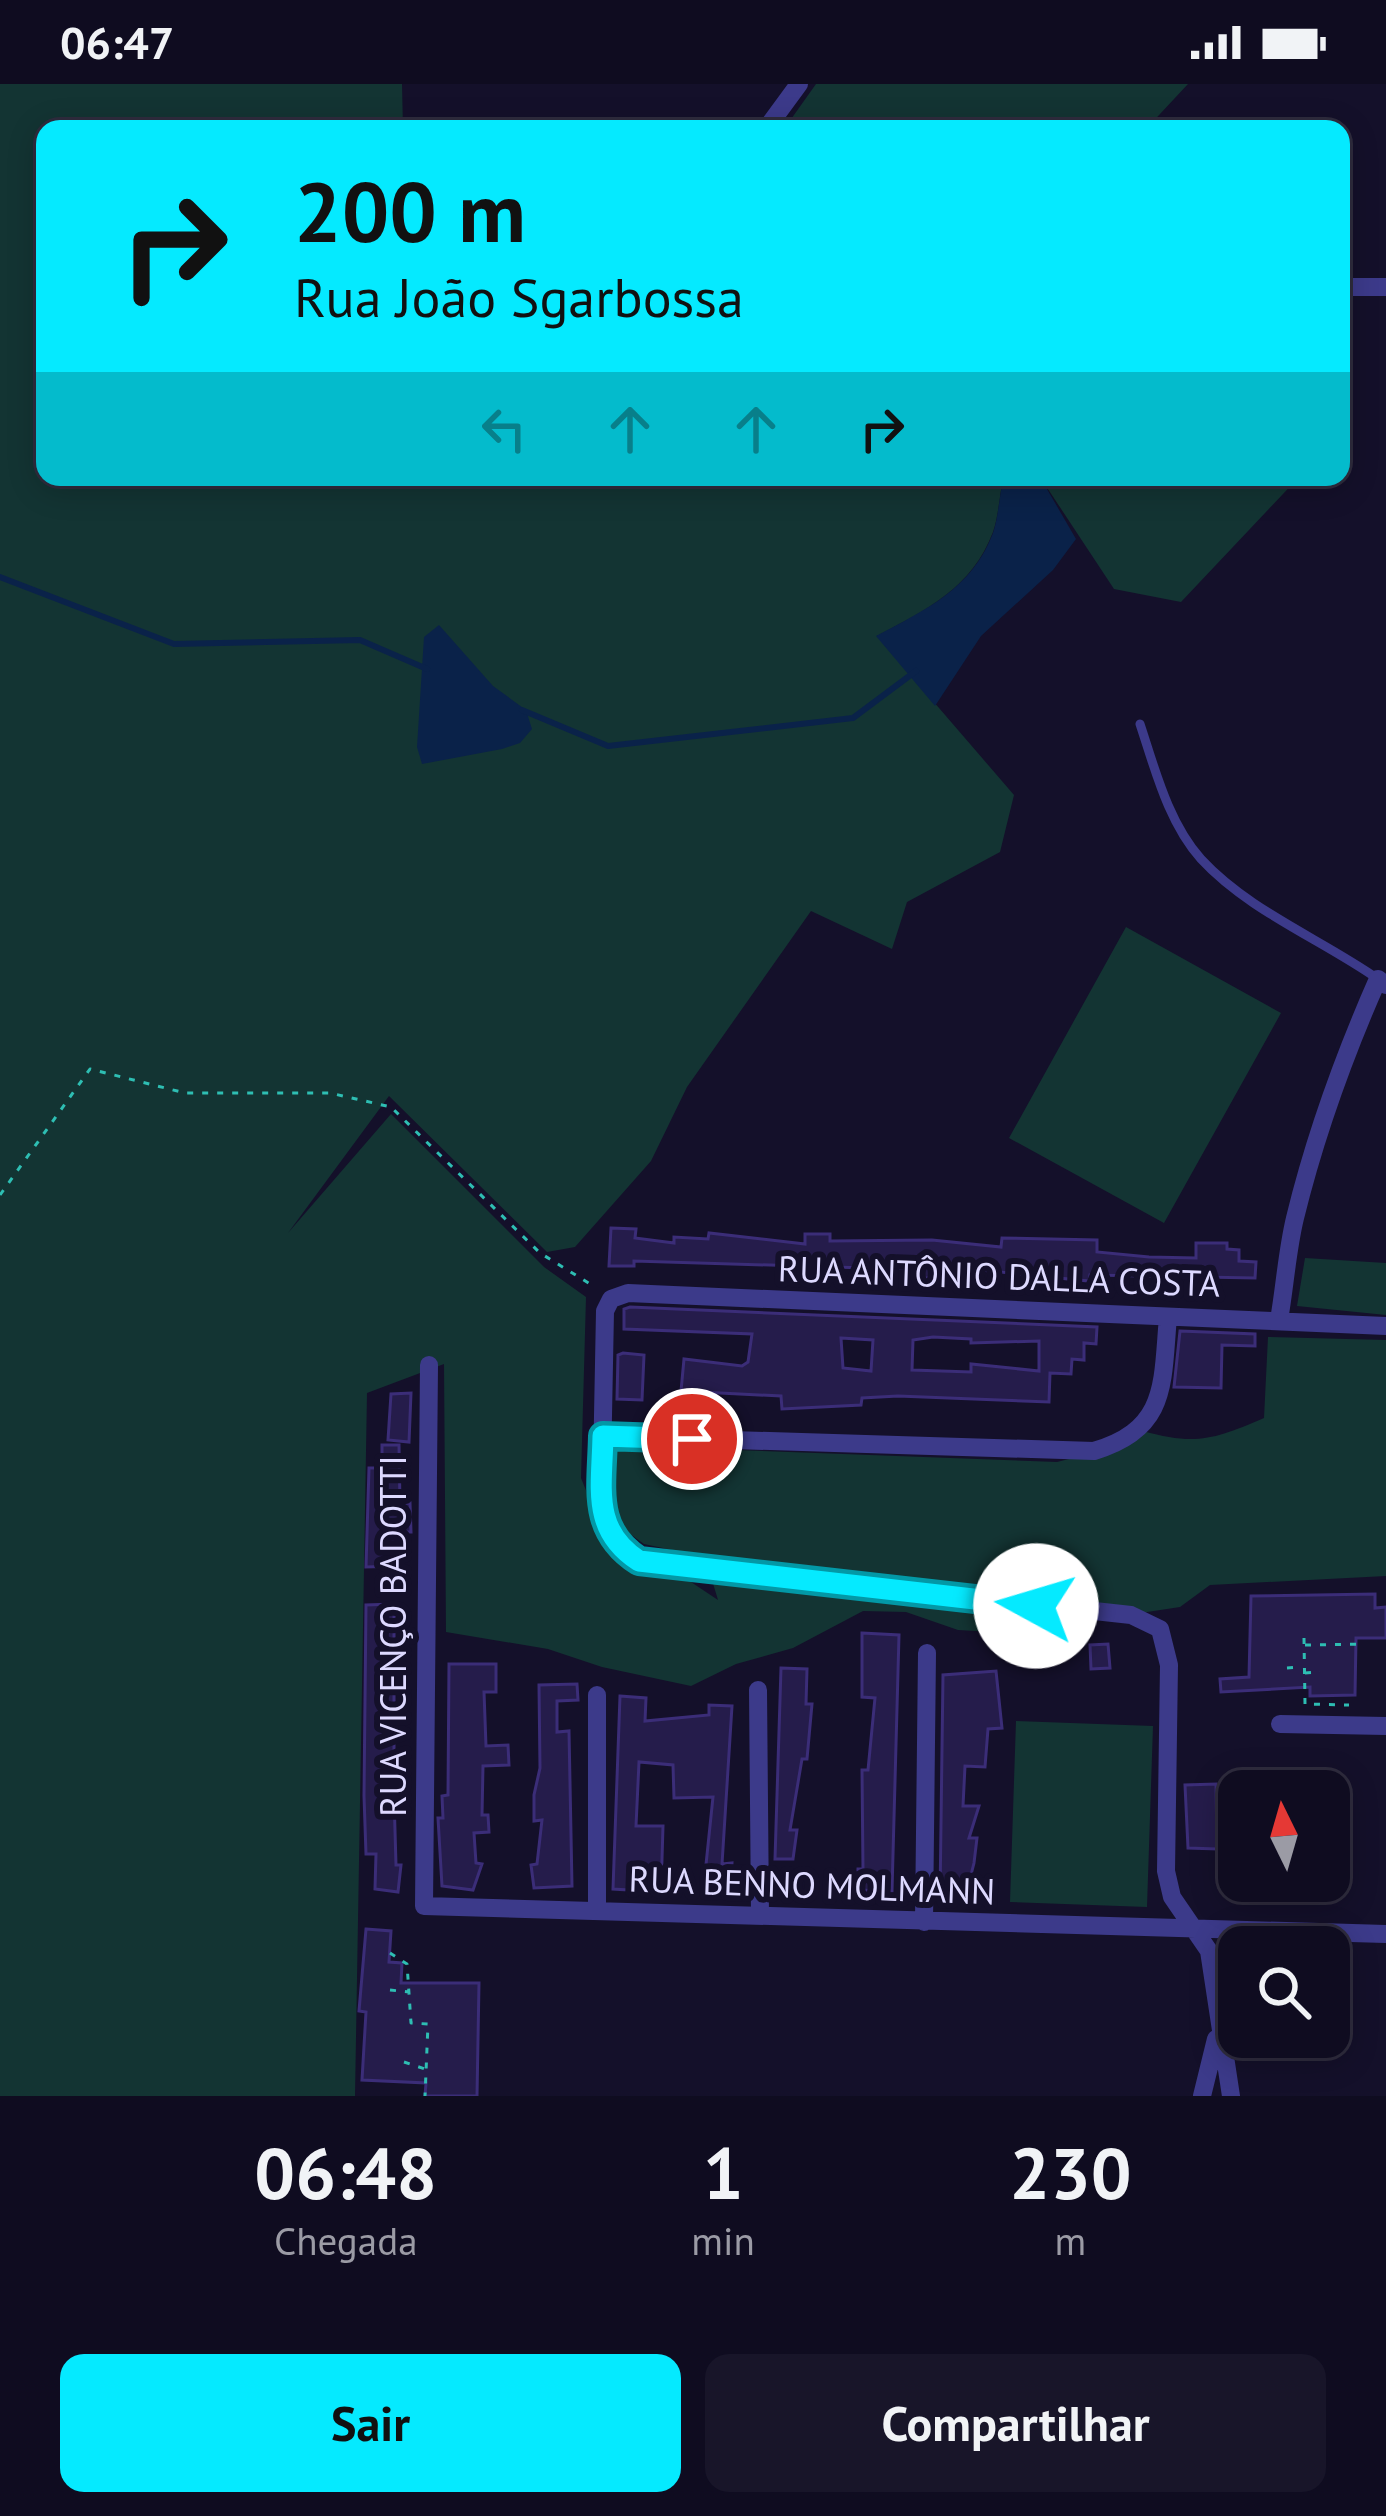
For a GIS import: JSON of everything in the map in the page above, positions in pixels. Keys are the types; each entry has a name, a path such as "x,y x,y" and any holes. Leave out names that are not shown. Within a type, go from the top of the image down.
{"street":[{"path":"773,120 799,84"},
{"path":"1350,287 1386,287"},
{"path":"1279,1320 1293,1222 1322,1124 1382,982"},
{"name":"RUA ANTÔNIO DALLA COSTA","path":"611,1299 628,1293 1386,1326"},
{"path":"611,1299 605,1311 602,1520 610,1538 639,1561 1131,1615 1160,1630 1168,1665 1166,1871 1172,1897 1198,1929 1215,1977 1218,2034 1202,2096"},
{"path":"603,1436 1094,1451 1125,1442 1156,1406 1168,1317"},
{"name":"RUA VICENÇO BADOTTI","path":"424,1906 429,1365"},
{"path":"923,1922 927,1653"},
{"path":"758,1690 760,1916"},
{"path":"597,1694 597,1911"},
{"path":"1280,1724 1386,1726"},
{"name":"RUA BENNO MOLMANN","path":"424,1906 1386,1934"},
{"path":"1223,2058 1231,2096"}],"lane":[{"path":"1140,724 1161,789 1201,859 1258,905 1382,982"}],"path":[{"path":"0,1195 90,1069 185,1093 330,1093 392,1107 540,1253 611,1299"},
{"path":"1348,1725 1349,1705 1304,1704 1304,1642 1364,1644"},
{"path":"1287,1668 1321,1672"},
{"path":"389,1953 407,1964 411,2023 428,2024 425,2096"},
{"path":"390,1990 411,1993"},
{"path":"404,2062 426,2070"}],"green space":[{"path":"0,84 402,84 403,120 36,120 36,486 1002,486 993,532 973,568 946,595 877,636 1014,795 1000,852 907,902 892,949 811,911 687,1087 651,1161 575,1247 547,1252 389,1096 288,1233 391,1114 544,1267 586,1297 581,1478 613,1557 685,1578 718,1600 705,1557 644,1544 609,1519 599,1445 1057,1462 1120,1446 1143,1431 1205,1438 1264,1418 1268,1337 1386,1340 1386,1576 1210,1585 1180,1607 1009,1633 958,1630 906,1612 863,1611 793,1648 736,1664 691,1686 602,1667 548,1649 446,1632 444,1364 367,1393 355,2096 0,2096"},
{"path":"816,84 1188,84 1154,120 790,120"},
{"path":"1046,486 1291,486 1181,602 1114,589"},
{"path":"1126,927 1281,1013 1164,1223 1009,1138"},
{"path":"1305,1258 1386,1263 1386,1315 1297,1306"},
{"path":"1016,1721 1153,1726 1147,1907 1010,1902"}],"water":[{"path":"1002,486 1045,486 1076,539 1053,570 981,636 935,706 876,636 960,583 993,533"},
{"path":"439,625 493,686 526,710 532,729 520,743 422,764 417,747 424,637"}],"building":[{"path":"611,1228 636,1229 635,1238 674,1243 674,1237 708,1239 709,1233 805,1244 805,1234 830,1234 830,1241 932,1240 1001,1247 1002,1238 1097,1240 1097,1252 1149,1257 1196,1258 1196,1243 1227,1243 1227,1249 1239,1250 1239,1261 1256,1262 1255,1278 1090,1275 1089,1281 960,1268 932,1270 932,1278 903,1278 903,1270 866,1268 634,1261 634,1266 609,1266"},
{"path":"624,1309 1097,1327 1096,1344 1084,1343 1084,1360 1072,1359 1071,1374 1050,1373 1049,1402 898,1396 862,1398 861,1405 782,1409 781,1396 681,1391 684,1359 742,1366 748,1362 752,1334 624,1329","holes":["841,1338 873,1340 871,1371 843,1368","971,1339 971,1343 1039,1341 1039,1371 971,1364 971,1372 912,1370 913,1340"]},
{"path":"1180,1331 1255,1334 1255,1346 1222,1345 1221,1388 1174,1387"},
{"path":"618,1355 644,1355 642,1400 617,1399"},
{"path":"411,1393 409,1442 388,1440 391,1394"},
{"path":"382,1445 399,1445 400,1504 410,1503 411,1532 398,1532 399,1566 366,1567 369,1468 382,1468"},
{"path":"1375,1594 1375,1608 1386,1607 1386,1638 1356,1638 1355,1695 1310,1696 1310,1687 1221,1692 1220,1679 1249,1677 1251,1596"},
{"path":"394,1604 398,1892 375,1889 376,1854 366,1854 364,1796 366,1605"},
{"path":"862,1633 899,1635 892,1891 857,1890 858,1869 863,1869 862,1770 868,1770 875,1698 862,1697"},
{"path":"1108,1644 1110,1668 1091,1669 1090,1645"},
{"path":"449,1664 496,1664 496,1692 484,1692 486,1746 508,1745 509,1765 483,1766 482,1815 488,1815 489,1832 474,1833 476,1863 482,1864 473,1890 442,1886 438,1818 443,1818 442,1796 448,1795"},
{"path":"781,1668 807,1669 806,1704 812,1704 807,1759 802,1759 790,1830 797,1830 793,1859 775,1859"},
{"path":"996,1671 1002,1728 988,1729 985,1767 965,1766 963,1806 979,1806 969,1838 977,1838 974,1863 965,1898 940,1898 943,1675"},
{"path":"577,1684 578,1700 557,1701 557,1732 569,1731 572,1886 534,1888 531,1865 537,1864 542,1820 534,1821 540,1768 539,1685"},
{"path":"620,1696 646,1698 645,1721 709,1715 709,1705 732,1706 722,1864 732,1863 731,1885 718,1884 716,1891 704,1884 713,1797 674,1798 673,1765 639,1762 636,1826 663,1826 661,1892 613,1889"},
{"path":"1216,1784 1217,1849 1188,1848 1185,1785"},
{"path":"366,1929 391,1931 389,1962 402,1963 401,1983 479,1983 477,2096 425,2096 426,2083 362,2080 366,2012 359,2011"}],"waterway":[{"path":"0,577 174,644 360,640 427,669"},
{"path":"522,710 608,746 853,718 916,671"}],"route":[{"path":"692,1439 603,1436 602,1520 610,1538 639,1561 1036,1606"}]}
